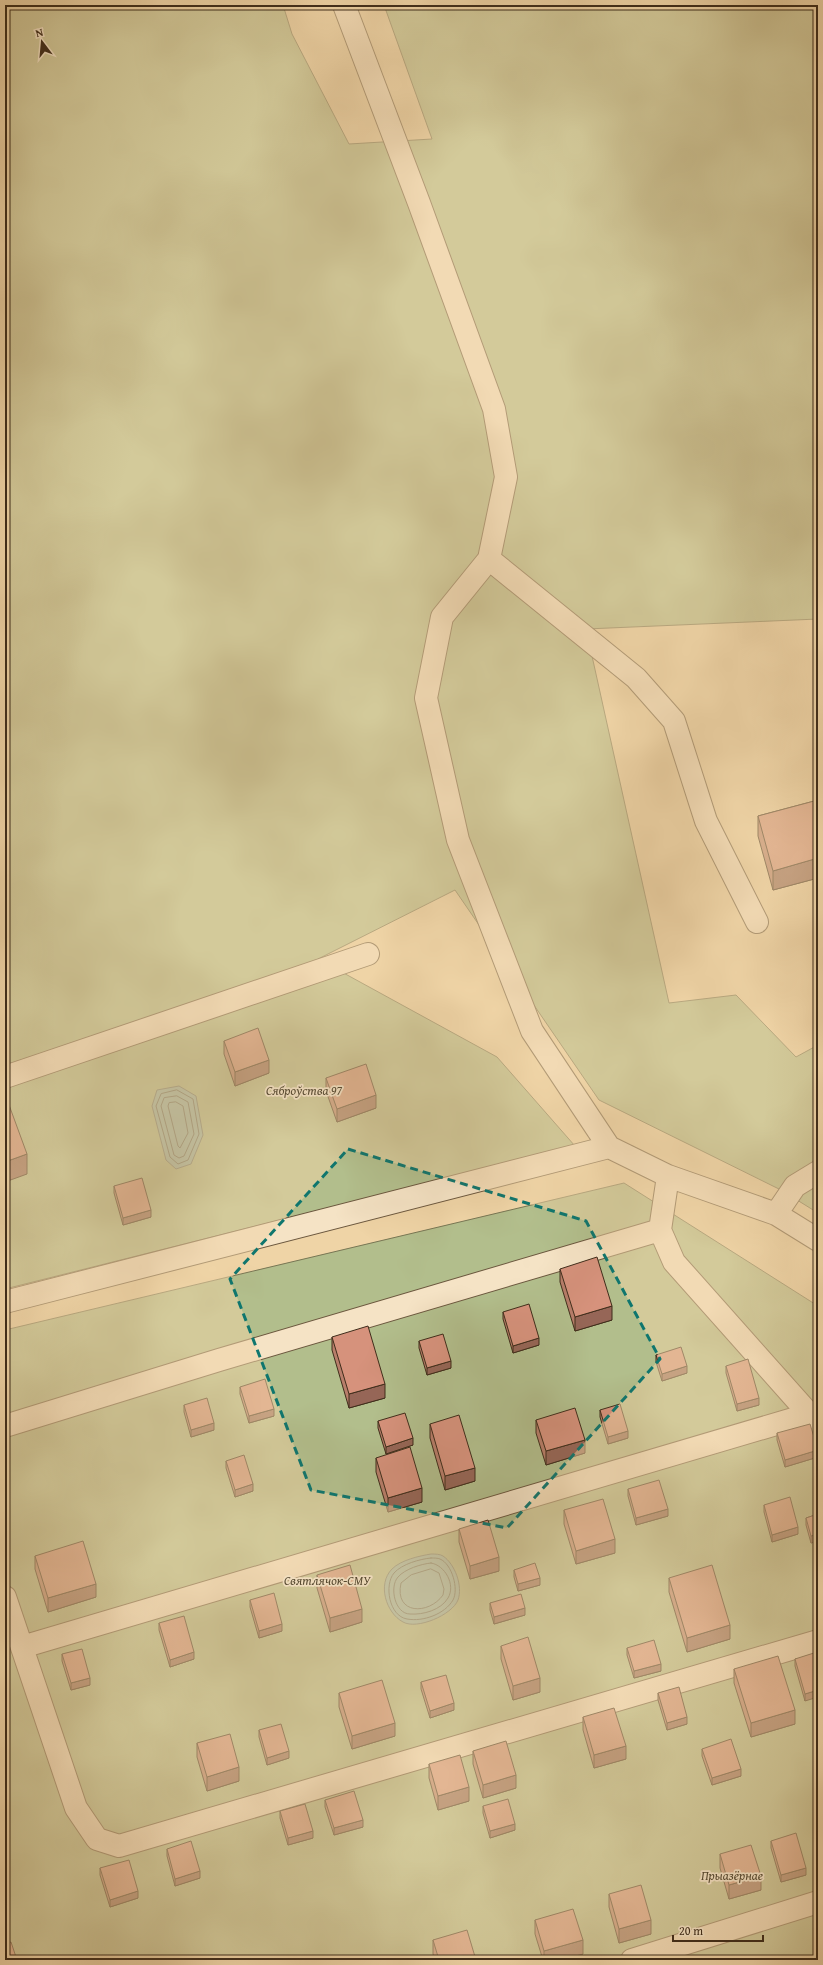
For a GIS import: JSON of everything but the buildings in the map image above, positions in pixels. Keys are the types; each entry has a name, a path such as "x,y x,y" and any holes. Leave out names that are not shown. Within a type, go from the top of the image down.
{"street":[{"path":"344,5 420,203 494,409 506,477 489,559 442,617 426,698 458,840 532,1031 608,1147 668,1176 776,1214 818,1240"},
{"path":"489,559 636,678 674,721 706,821 757,922"},
{"path":"5,1077 368,954"},
{"path":"5,1302 608,1147"},
{"path":"776,1214 795,1186 818,1172"},
{"path":"22,1647 814,1419 674,1262 660,1230 668,1176"},
{"path":"5,1426 219,1360 660,1230"},
{"path":"5,1597 76,1808 97,1839 119,1846 818,1641"},
{"path":"632,1960 818,1902"}],"highlighted area":[{"path":"348,1149 586,1221 660,1359 507,1528 311,1490 230,1279"}],"green space":[{"name":"Сяброўства 97","path":"5,5 283,5 292,34 349,144 432,139 384,5 818,5 818,619 586,629 669,1003 736,995 796,1057 818,1045 818,1213 781,1190 599,1100 455,890 318,959 497,1057 575,1146 5,1289"},
{"name":"Святлячок-СМУ","path":"624,1183 818,1306 818,1960 5,1960 5,1330"}],"water":[{"path":"179,1086 196,1096 203,1135 191,1164 176,1169 166,1160 152,1106 157,1090"},
{"path":"439,1554 443,1556 451,1564 459,1582 458,1600 449,1611 434,1620 417,1624 403,1622 397,1618 388,1605 384,1590 387,1575 400,1563 416,1557"}],"park label":[{"name":"Прыазёрнае","path":"732,1875"}]}
